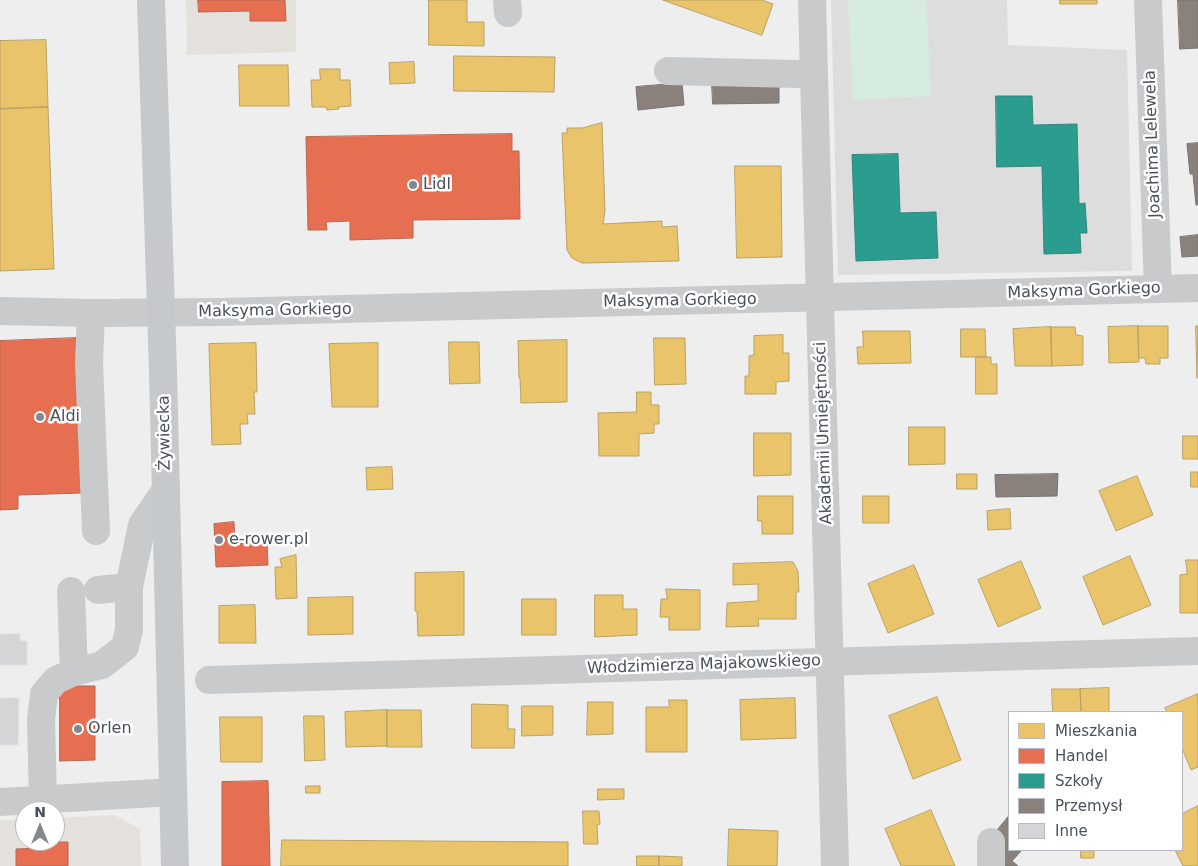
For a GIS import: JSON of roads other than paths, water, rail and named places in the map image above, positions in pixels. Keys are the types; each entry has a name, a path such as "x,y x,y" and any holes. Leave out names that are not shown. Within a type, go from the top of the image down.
{"main road":[{"name":"Żywiecka","path":"151,0 175,866"}],"street":[{"name":"Akademii Umiejętności","path":"812,0 836,866"},
{"name":"Joachima Lelewela","path":"1148,0 1158,289"},
{"path":"668,71 814,73"},
{"name":"Maksyma Gorkiego","path":"0,311 161,313 321,299 500,295 820,298 1198,288"},
{"path":"91,313 89,363 96,531"},
{"path":"43,800 41,720 44,694 56,680 74,672 102,665 125,647 129,630 129,587 142,525 166,490"},
{"path":"98,590 129,587"},
{"path":"71,591 74,672"},
{"name":"Włodzimierza Majakowskiego","path":"209,680 1198,651"},
{"path":"0,802 173,792"}],"place":[{"name":"Lidl","path":"413,185"},
{"name":"Aldi","path":"40,417"},
{"name":"e-rower.pl","path":"219,540"},
{"name":"Orlen","path":"78,729"}]}
